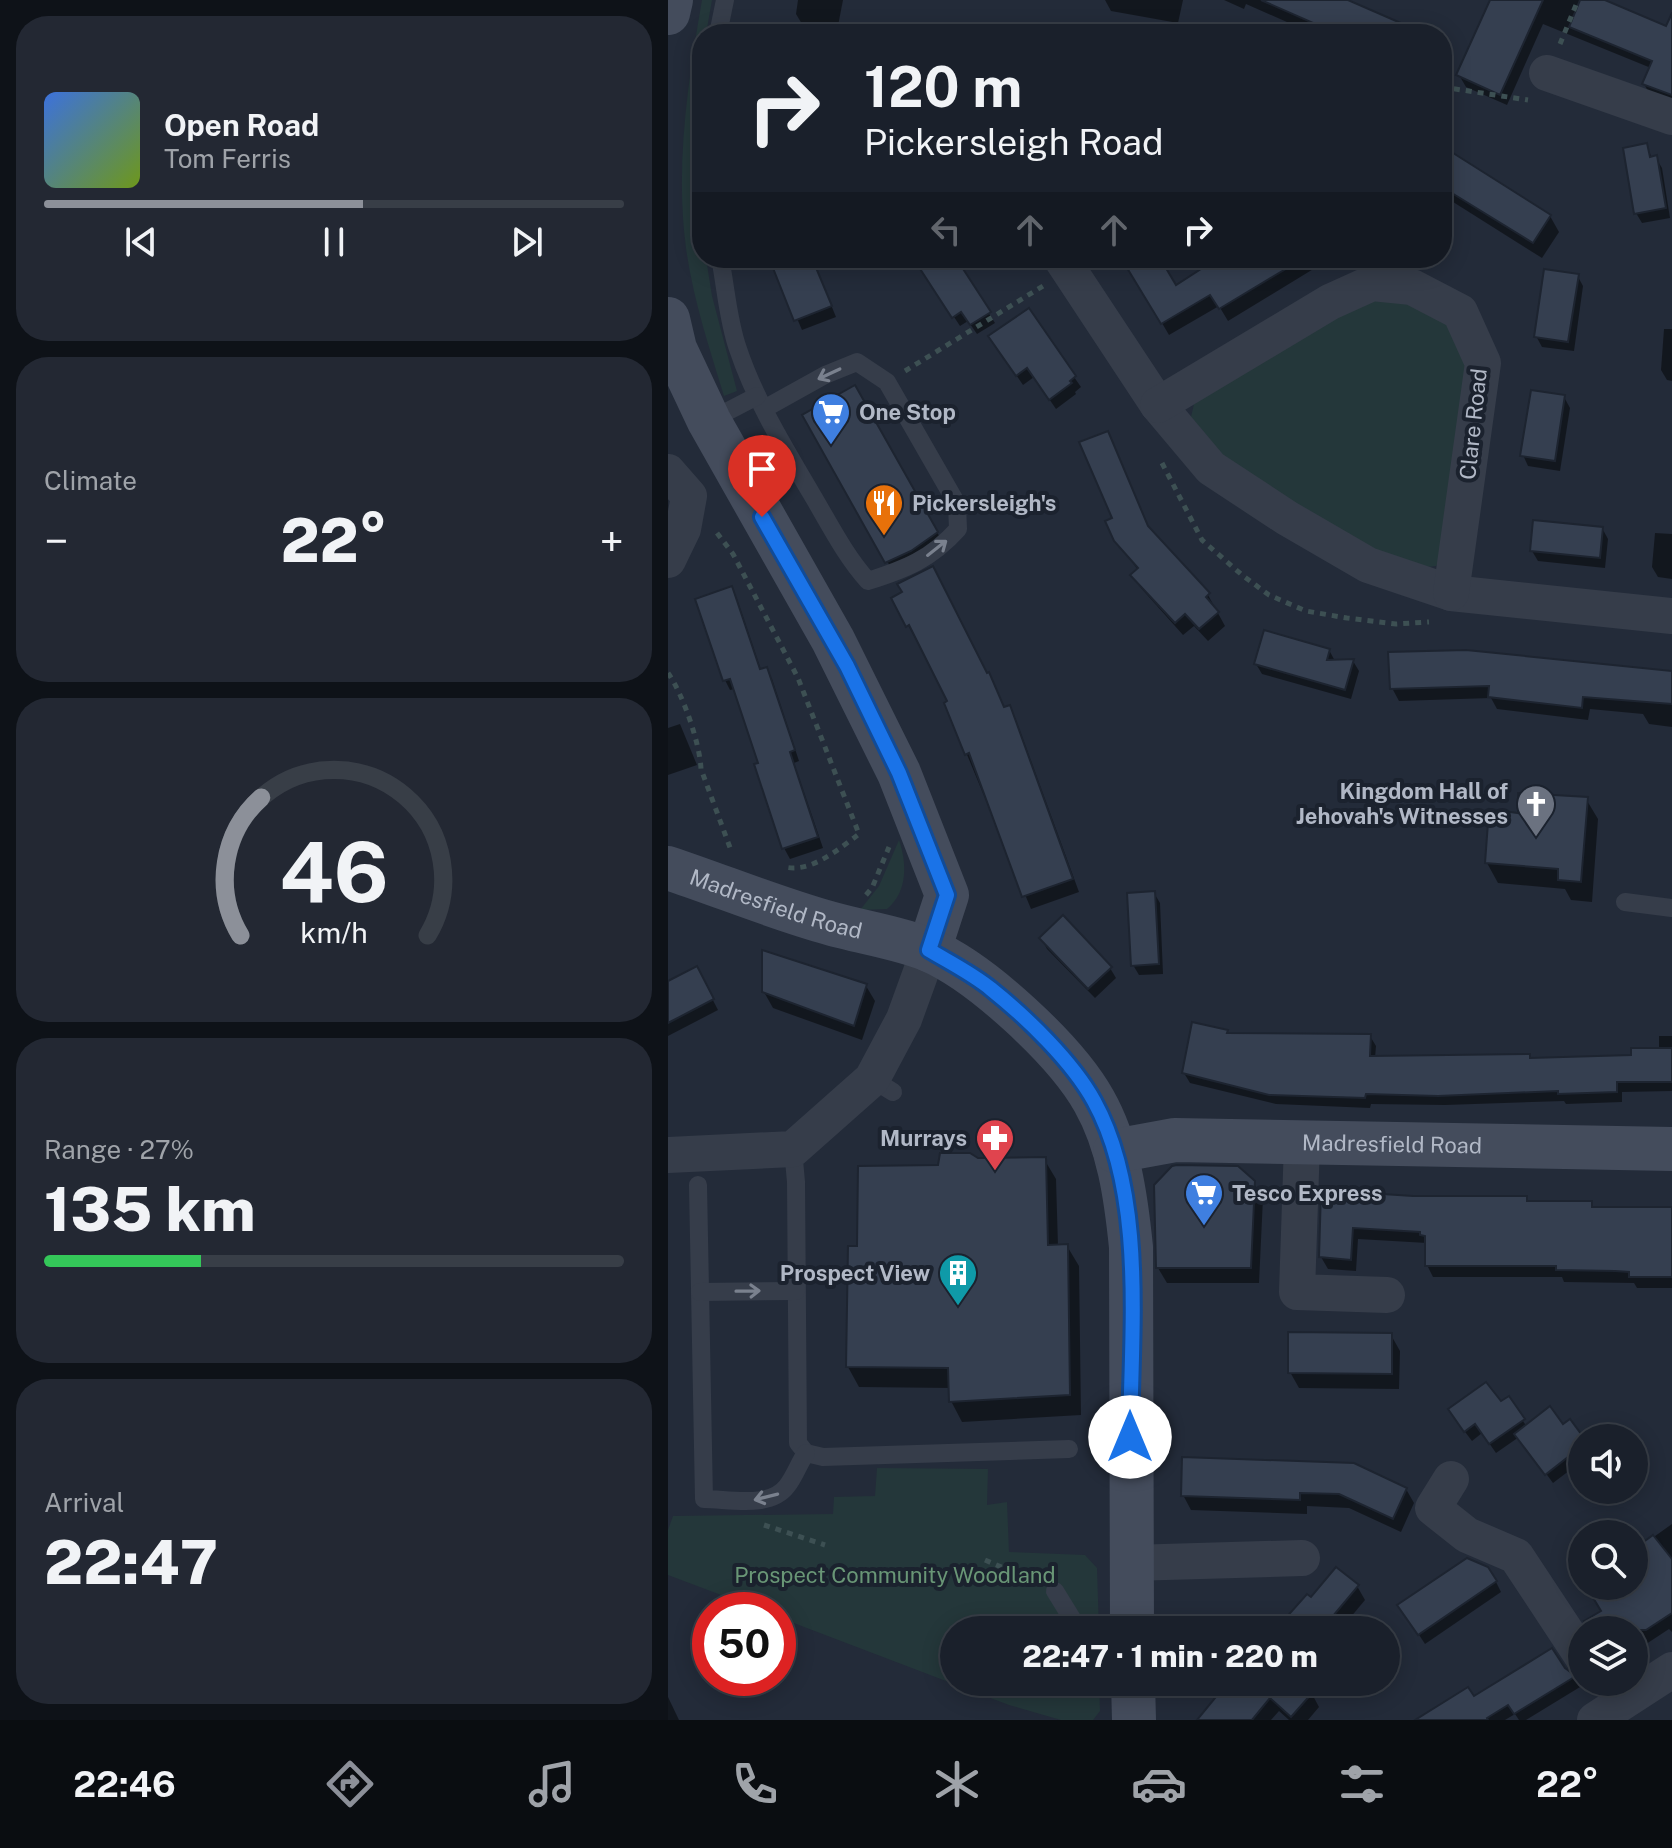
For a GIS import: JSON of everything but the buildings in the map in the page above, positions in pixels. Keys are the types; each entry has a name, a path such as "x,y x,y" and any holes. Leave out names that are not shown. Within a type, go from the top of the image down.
{"main road":[{"path":"668,13 671,0"},
{"path":"668,319 678,382 709,421 840,653 909,798 947,895 929,950"},
{"name":"Madresfield Road","path":"668,868 827,923 929,950 990,987 1063,1059 1094,1101 1115,1151 1127,1201 1131,1247 1132,1616"},
{"name":"Madresfield Road","path":"1115,1151 1175,1140 1672,1149"},
{"path":"1133,1696 1134,1720"}],"street":[{"path":"1547,73 1672,117"},
{"path":"1068,268 1158,405 1211,468 1287,518 1368,565 1446,607 1672,616"},
{"name":"Clare Road","path":"1158,405 1330,302 1372,283 1412,287 1460,312 1483,363 1446,607"},
{"path":"668,560 683,529 678,484"},
{"path":"668,1155 793,1149 883,1086 929,950"},
{"path":"1302,1143 1297,1292 1387,1295"},
{"path":"1451,1479 1433,1508 1467,1535 1516,1556 1568,1635"},
{"path":"1130,1563 1302,1558"},
{"path":"1604,1703 1672,1670"}],"lane":[{"path":"720,24 725,0"},
{"path":"709,421 761,402 857,362 887,382 957,504 958,529 943,545 911,567 868,581 850,561 761,402 737,347 722,268"},
{"path":"1625,902 1672,908"},
{"path":"793,1149 796,1182 798,1443 806,1453 823,1457 1069,1449"},
{"path":"698,1185 704,1499 761,1500 776,1497 787,1486 806,1453"},
{"path":"700,1292 796,1291"},
{"path":"1055,1591 1070,1616"}],"path":[{"path":"1452,89 1535,101 1578,0"},
{"path":"887,382 1059,268"},
{"path":"1158,455 1183,509 1202,540 1269,595 1306,611 1396,624 1446,607"},
{"path":"678,484 733,554 798,678 859,834 825,859 791,869 776,865"},
{"path":"668,673 686,712 700,755 701,769 732,854 719,851"},
{"path":"827,923 852,910 872,888 909,798"},
{"path":"759,1524 825,1545"},
{"path":"985,1560 1055,1591"}],"green space":[{"path":"702,0 712,0 708,24 698,24"},
{"path":"692,61 692,268 708,268 737,391 724,396 702,323 686,248 682,186"},
{"path":"1404,297 1447,320 1470,355 1446,551 1436,566 1417,568 1355,542 1224,457 1191,417 1194,404 1333,313 1369,301"},
{"path":"899,840 904,877 899,894 887,909 860,910 879,886"},
{"name":"Prospect Community Woodland","path":"877,1468 988,1469 987,1505 1007,1502 1009,1552 1085,1555 1097,1568 1099,1616 940,1616 940,1679 796,1624 796,1592 713,1592 668,1575 668,1530 673,1516 833,1514 834,1497 875,1496"},
{"name":"Prospect Community Woodland","path":"985,1696 1099,1696 1100,1711 1093,1720 1061,1720"}],"place":[{"name":"One Stop","path":"831,446"},
{"name":"Pickersleigh's","path":"884,537"},
{"name":"Kingdom Hall of Jehovah's Witnesses","path":"1536,838"},
{"name":"Murrays","path":"995,1172"},
{"name":"Tesco Express","path":"1204,1227"},
{"name":"Prospect View","path":"958,1307"}],"route":[{"path":"762,517 847,666 899,773 947,895 929,950 990,987 1063,1059 1094,1101 1115,1151 1127,1201 1131,1247 1130,1437"}]}
